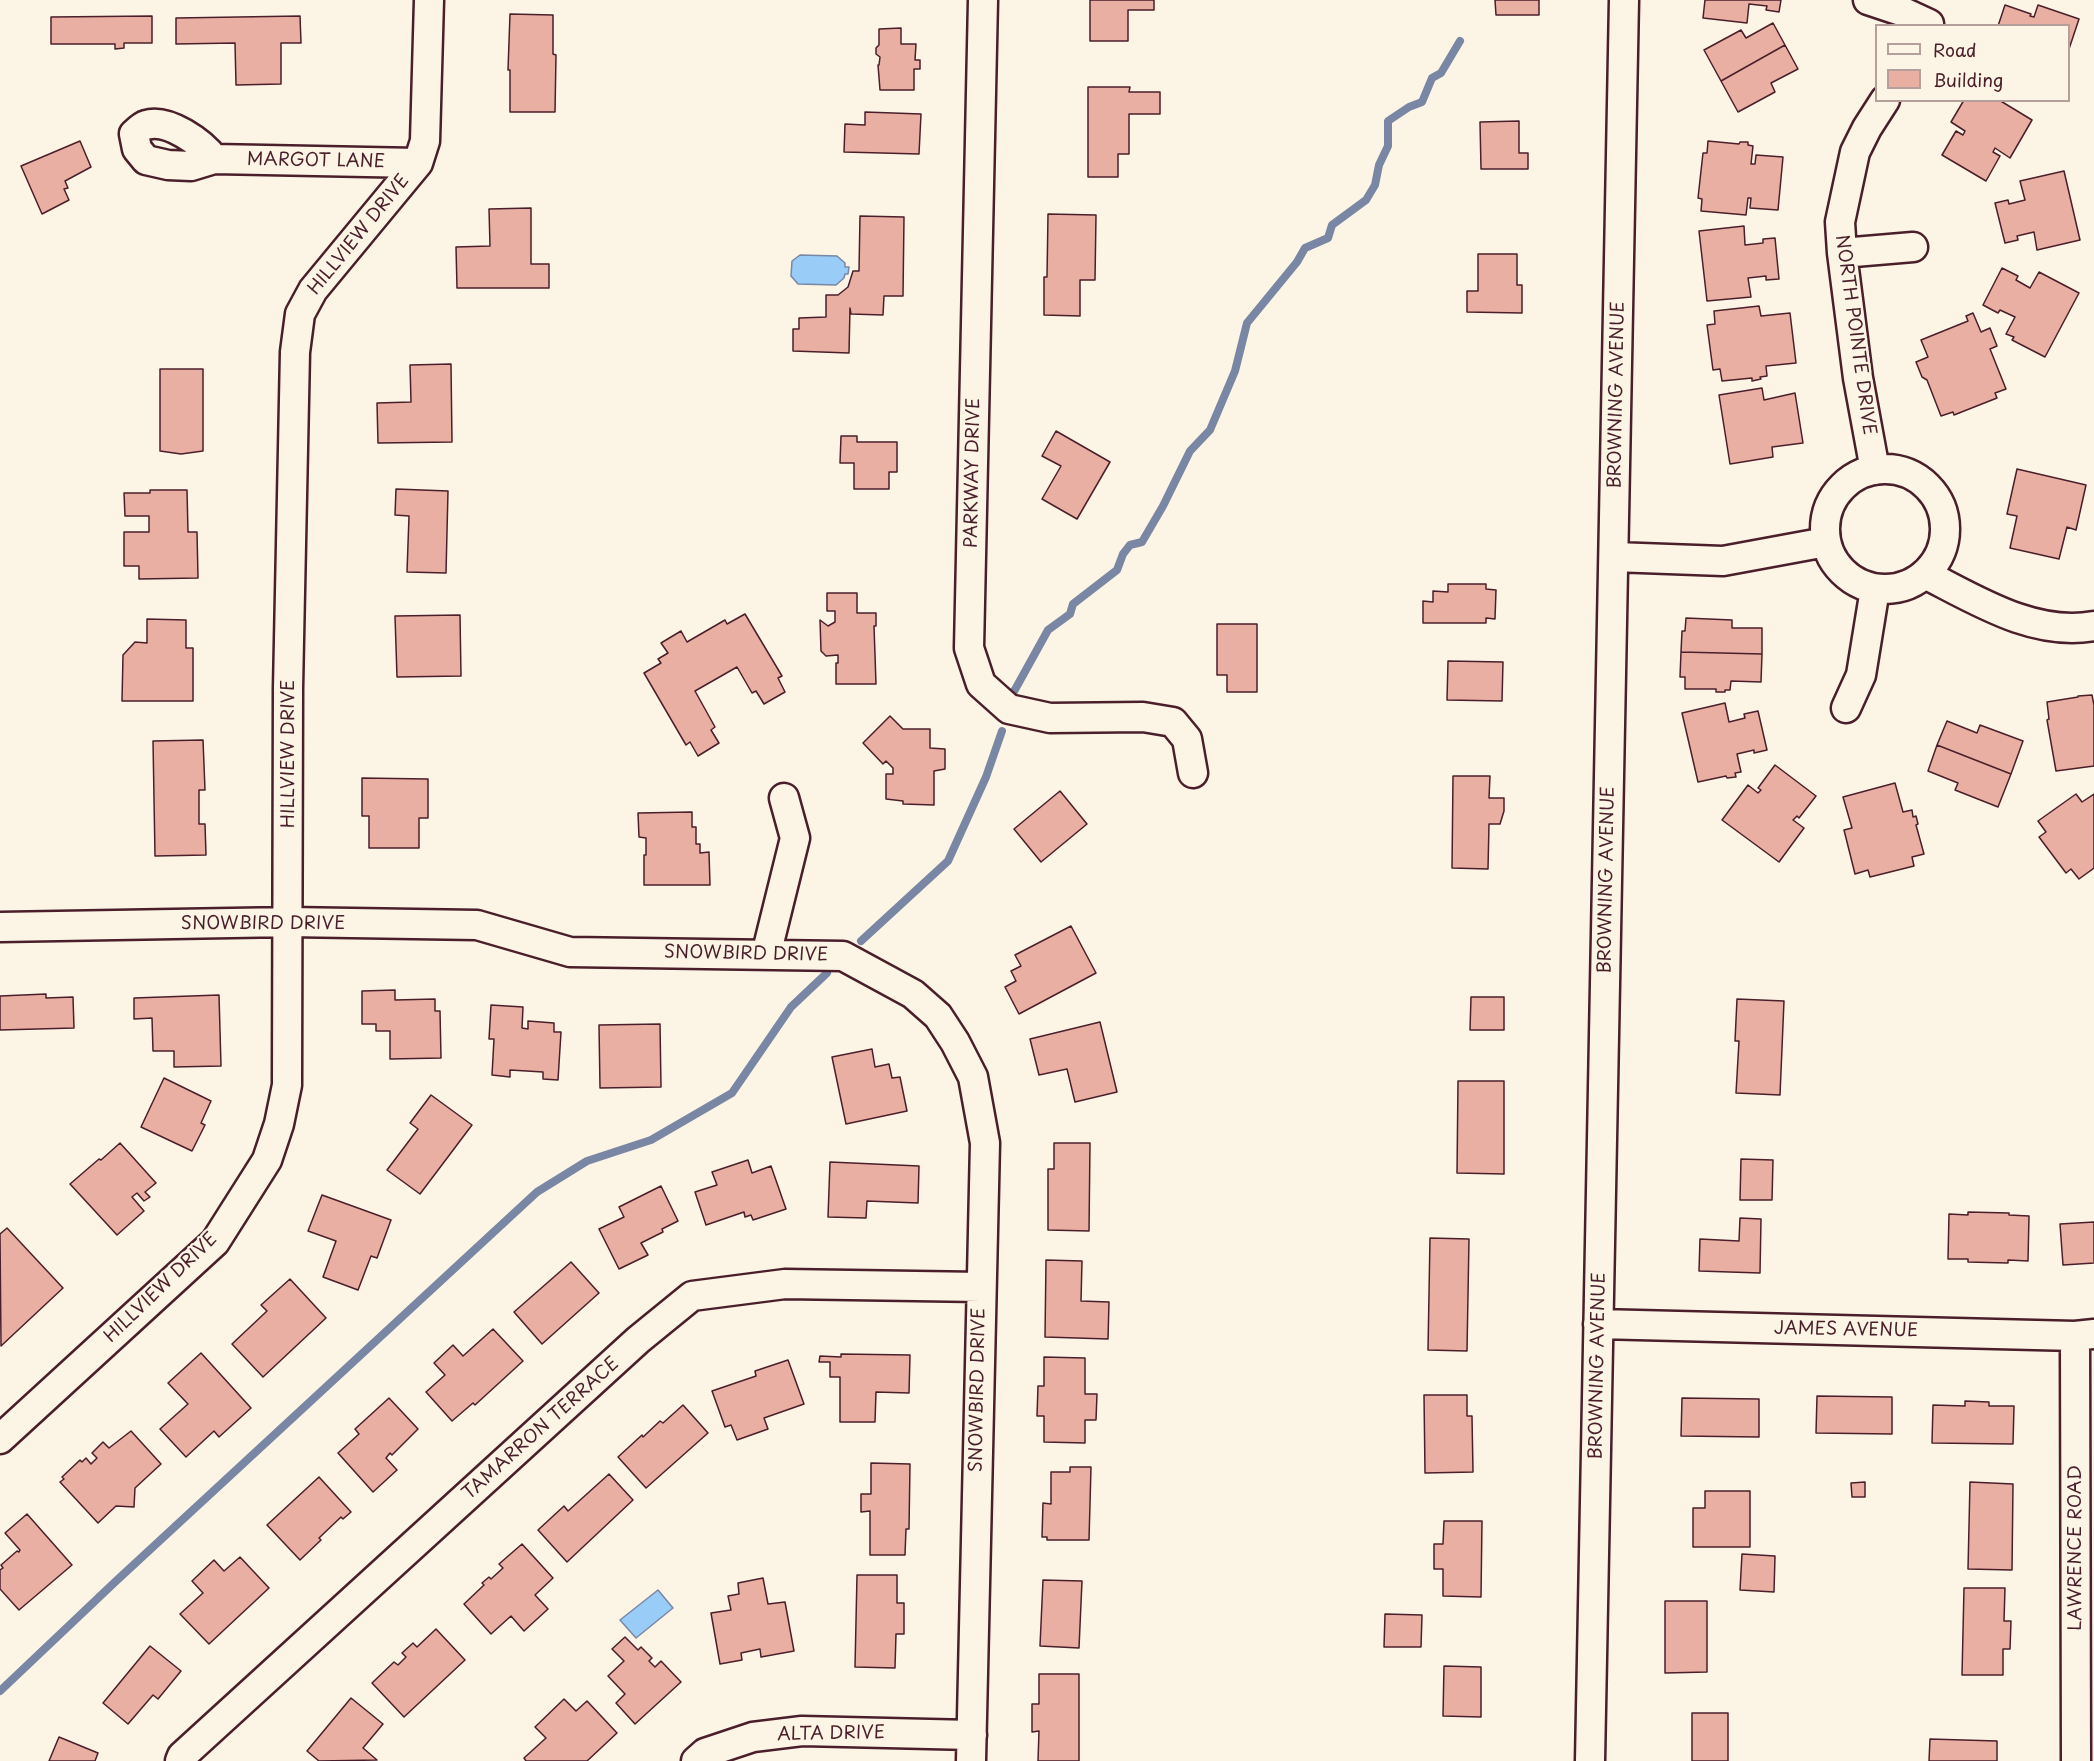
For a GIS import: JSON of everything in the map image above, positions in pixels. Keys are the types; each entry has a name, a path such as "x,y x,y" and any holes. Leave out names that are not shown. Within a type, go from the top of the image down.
{"street":[{"name":"HILLVIEW DRIVE","path":"0,1439 215,1242 267,1160 279,1124 287,1085 291,506 295,352 300,314 312,290 418,163 425,141 429,0"},
{"name":"PARKWAY DRIVE","path":"984,0 969,648 981,684 1009,709 1050,718 1143,717 1173,722 1187,739 1193,773"},
{"name":"BROWNING AVENUE","path":"1590,1761 1624,0"},
{"path":"1868,0 1901,11 1930,16"},
{"name":"NORTH POINTE DRIVE","path":"1875,470 1858,378 1840,222 1855,152 1884,102"},
{"name":"MARGOT LANE","path":"214,159 418,163"},
{"path":"1842,253 1913,247"},
{"path":"1875,470 1894,470 1913,476 1928,487 1939,503 1945,522 1944,541 1937,559 1925,574 1910,584 1893,588 1875,589 1858,583 1843,573 1832,559 1826,542 1825,523 1830,504 1835,496 1856,476 1875,470"},
{"path":"1614,557 1723,561 1826,542"},
{"path":"1925,574 1983,603 2029,622 2080,629 2094,626"},
{"path":"1846,708 1861,675 1875,589"},
{"path":"766,954 795,838 784,798"},
{"name":"SNOWBIRD DRIVE","path":"0,927 289,922 477,925 570,952 843,956 914,994 938,1016 955,1042 973,1077 985,1143 971,1748"},
{"name":"TAMARRON TERRACE","path":"180,1761 182,1756 638,1340 692,1296 785,1284 981,1287"},
{"name":"JAMES AVENUE","path":"1598,1324 2085,1335"},
{"name":"LAWRENCE ROAD","path":"2082,1752 2085,1335"},
{"name":"ALTA DRIVE","path":"696,1761 705,1753 753,1737 802,1731 971,1748"}],"water":[{"path":"800,255 837,256 845,263 845,267 849,267 848,274 845,274 836,285 798,284 791,276 792,261"},
{"path":"658,1590 673,1608 636,1638 620,1620"}],"building":[{"path":"1090,0 1154,0 1154,10 1128,10 1128,41 1090,41"},
{"path":"1495,0 1539,0 1539,15 1496,15"},
{"path":"1705,0 1781,0 1779,12 1766,10 1767,6 1749,4 1747,23 1703,18"},
{"path":"2005,5 2034,17 2038,5 2079,19 2070,46 2070,24 1999,24"},
{"path":"510,14 553,15 553,54 556,55 555,112 510,112 510,70 508,70"},
{"path":"152,16 152,43 124,43 124,48 115,49 115,44 51,44 51,17"},
{"path":"300,16 301,43 281,43 281,84 236,85 235,43 176,44 176,18"},
{"path":"1773,23 1785,45 1721,81 1704,50 1741,30 1746,38"},
{"path":"901,28 901,44 916,44 915,60 920,60 920,69 914,69 914,90 880,90 878,65 880,57 876,54 876,48 879,45 879,29"},
{"path":"1785,45 1798,69 1771,83 1775,92 1738,112 1721,81"},
{"path":"1088,87 1130,87 1129,92 1160,92 1160,114 1129,114 1129,154 1118,154 1118,177 1088,177"},
{"path":"1963,102 2002,102 2032,120 2010,158 1995,148 1993,152 2000,156 1986,181 1942,155 1956,131 1963,135 1965,131 1951,122"},
{"path":"865,112 921,114 919,154 844,152 845,124 865,125"},
{"path":"1519,121 1519,153 1528,153 1528,169 1481,169 1480,122"},
{"path":"80,141 91,167 65,181 68,188 64,189 69,200 42,214 21,166"},
{"path":"1708,141 1739,144 1748,142 1748,145 1753,146 1751,164 1755,164 1756,155 1783,157 1778,210 1750,208 1751,198 1748,198 1746,215 1701,211 1702,199 1698,198 1703,153 1707,153"},
{"path":"2064,171 2080,240 2037,250 2034,232 2017,236 2018,240 2005,243 1995,203 2008,200 2009,204 2025,200 2020,181"},
{"path":"531,208 531,264 549,264 549,288 457,288 456,247 490,246 489,209"},
{"path":"1048,214 1096,215 1095,280 1080,280 1080,316 1044,315"},
{"path":"860,216 904,217 903,296 884,296 883,315 851,314 850,308 849,353 793,351 793,329 799,329 799,318 826,317 826,295 838,295 848,287 853,271 859,271"},
{"path":"1744,226 1745,245 1763,243 1763,239 1775,238 1779,279 1766,280 1766,276 1748,278 1751,297 1707,301 1699,231"},
{"path":"1478,254 1517,254 1517,285 1522,285 1522,313 1467,312 1467,291 1478,291"},
{"path":"2002,268 2018,276 2016,280 2030,288 2039,272 2079,293 2045,357 2012,340 2014,337 2006,334 2015,317 2000,310 1998,313 1983,305"},
{"path":"1759,306 1761,316 1790,313 1796,363 1766,366 1767,376 1760,377 1761,379 1722,381 1720,369 1713,370 1707,325 1715,324 1714,311"},
{"path":"1973,313 1981,332 1990,328 1997,346 1990,349 2006,389 1995,393 1997,398 1954,415 1953,412 1941,416 1927,380 1922,377 1916,362 1928,357 1921,340 1968,321 1966,316"},
{"path":"451,364 452,442 378,443 377,403 411,402 410,365"},
{"path":"160,369 203,369 203,451 181,454 160,451"},
{"path":"1762,388 1764,400 1795,393 1803,443 1772,447 1773,457 1730,464 1719,395"},
{"path":"1056,431 1110,462 1077,519 1042,499 1061,466 1042,456"},
{"path":"841,436 857,436 857,442 897,442 897,472 889,472 889,489 854,489 854,463 840,463"},
{"path":"2017,469 2086,485 2076,530 2067,527 2059,559 2010,548 2017,516 2007,514"},
{"path":"396,489 448,491 446,573 407,572 409,516 395,515"},
{"path":"150,490 187,490 188,532 197,532 198,578 139,579 139,566 124,566 124,532 149,532 149,516 125,516 124,493 150,493"},
{"path":"1448,584 1486,584 1486,589 1496,590 1495,619 1486,618 1486,623 1423,623 1423,601 1433,602 1433,591 1448,592"},
{"path":"827,593 857,593 857,613 876,613 876,626 874,626 876,684 836,684 838,655 826,656 821,651 820,620 828,626 835,622 835,611 827,611"},
{"path":"745,614 782,676 778,678 785,692 764,704 756,691 752,693 737,667 695,691 715,727 711,730 719,743 698,756 690,742 686,745 644,673 661,663 658,659 668,653 661,643 681,631 687,642 725,620 727,624"},
{"path":"460,615 461,676 397,677 395,616"},
{"path":"1686,618 1732,620 1732,628 1762,628 1762,654 1681,652 1682,631 1685,631"},
{"path":"147,619 186,620 186,648 193,648 193,701 122,701 123,655 135,642 147,643"},
{"path":"1217,624 1257,624 1257,692 1227,692 1227,675 1217,675"},
{"path":"1681,652 1762,654 1761,682 1731,681 1730,690 1725,690 1725,692 1716,692 1716,689 1685,689 1685,677 1680,677"},
{"path":"1448,661 1503,662 1502,701 1447,700"},
{"path":"2092,695 2094,766 2056,771 2047,720 2049,719 2047,702"},
{"path":"1725,703 1729,722 1745,718 1744,714 1758,711 1767,750 1737,754 1741,772 1735,773 1736,777 1727,778 1726,776 1698,782 1682,713"},
{"path":"890,716 903,729 930,729 930,748 945,749 945,769 934,771 934,805 903,804 903,801 886,799 886,774 893,774 893,768 886,761 883,764 863,743"},
{"path":"1947,721 1977,733 1980,725 2023,741 2011,774 1937,745"},
{"path":"203,740 205,790 199,790 199,824 205,824 206,855 155,856 153,741"},
{"path":"1937,745 2011,774 1998,807 1955,790 1958,783 1928,771"},
{"path":"1775,765 1816,796 1799,818 1797,816 1793,820 1804,828 1779,862 1722,820 1748,785 1758,793 1761,790 1758,788"},
{"path":"1453,776 1490,776 1489,798 1504,798 1504,811 1500,824 1489,824 1488,869 1452,868"},
{"path":"362,778 428,779 428,818 419,818 419,848 369,848 369,816 362,816"},
{"path":"1895,783 1903,812 1912,810 1913,817 1916,816 1918,824 1916,825 1924,854 1912,857 1914,866 1870,877 1868,870 1855,874 1844,830 1852,828 1843,797"},
{"path":"1060,791 1087,824 1041,862 1014,829"},
{"path":"2076,794 2082,802 2094,794 2094,868 2079,879 2071,869 2066,873 2039,837 2046,832 2038,821"},
{"path":"692,812 692,827 696,827 696,844 700,844 700,853 709,852 710,885 644,885 646,838 639,837 638,813"},
{"path":"1071,926 1096,973 1019,1014 1005,987 1016,981 1011,971 1021,966 1015,955"},
{"path":"395,990 395,1000 435,999 435,1011 440,1011 441,1058 390,1059 390,1031 376,1031 376,1024 362,1024 362,991"},
{"path":"46,994 46,998 73,997 74,1028 0,1030 0,996"},
{"path":"219,995 221,1066 174,1067 174,1051 153,1051 152,1018 134,1019 134,998"},
{"path":"1471,997 1504,997 1504,1030 1470,1030"},
{"path":"1737,999 1784,1001 1780,1095 1736,1093 1739,1041 1735,1041"},
{"path":"491,1005 523,1007 522,1028 528,1029 528,1021 554,1023 554,1032 561,1032 558,1080 543,1079 543,1072 510,1070 510,1077 492,1075 494,1039 489,1039"},
{"path":"1100,1022 1117,1092 1075,1102 1067,1069 1039,1075 1030,1039"},
{"path":"660,1024 661,1087 600,1088 599,1025"},
{"path":"872,1049 875,1067 889,1064 892,1078 900,1077 907,1111 846,1124 832,1057"},
{"path":"164,1078 211,1101 201,1123 205,1125 192,1151 141,1127"},
{"path":"1458,1081 1504,1081 1504,1174 1457,1173"},
{"path":"431,1095 472,1125 420,1194 387,1170 418,1129 410,1123"},
{"path":"120,1143 156,1183 145,1192 150,1197 144,1201 137,1193 132,1197 144,1211 117,1235 70,1184"},
{"path":"1054,1143 1090,1143 1089,1231 1048,1230 1048,1169 1054,1169"},
{"path":"1741,1159 1773,1160 1772,1200 1740,1200"},
{"path":"748,1160 752,1173 771,1166 786,1209 753,1220 751,1215 745,1217 744,1212 706,1225 695,1192 717,1185 712,1172"},
{"path":"830,1162 919,1166 918,1203 867,1201 866,1218 828,1217"},
{"path":"661,1186 678,1221 641,1243 648,1255 619,1269 599,1229 624,1217 619,1207"},
{"path":"322,1195 391,1220 377,1258 371,1256 358,1290 323,1277 336,1241 308,1231"},
{"path":"1968,1212 2029,1216 2028,1261 1968,1262 1968,1259 1948,1259 1949,1214 1968,1215"},
{"path":"1740,1218 1761,1219 1760,1273 1699,1271 1700,1239 1739,1241"},
{"path":"2094,1222 2094,1263 2063,1265 2060,1224"},
{"path":"7,1228 63,1288 1,1346 0,1234"},
{"path":"1430,1238 1469,1239 1467,1351 1428,1350"},
{"path":"1046,1260 1082,1261 1081,1301 1109,1302 1108,1339 1045,1337"},
{"path":"571,1262 599,1293 542,1344 514,1312"},
{"path":"290,1279 326,1318 263,1377 232,1344 267,1311 261,1305"},
{"path":"493,1329 523,1361 475,1405 473,1403 452,1421 426,1392 445,1375 434,1363 453,1345 463,1356"},
{"path":"201,1353 251,1408 219,1437 214,1431 186,1457 160,1429 188,1404 168,1383"},
{"path":"841,1354 910,1355 909,1393 876,1392 875,1422 840,1422 840,1377 830,1377 830,1362 819,1362 820,1356 841,1357"},
{"path":"1044,1357 1085,1358 1085,1394 1097,1394 1096,1420 1085,1420 1085,1443 1044,1442 1044,1416 1037,1416 1038,1386 1044,1386"},
{"path":"788,1360 804,1404 764,1418 768,1429 737,1440 731,1425 725,1427 712,1391 756,1376 755,1371"},
{"path":"1424,1395 1467,1395 1467,1416 1472,1416 1473,1472 1425,1473"},
{"path":"1817,1396 1892,1397 1892,1434 1816,1433"},
{"path":"389,1398 418,1429 392,1455 390,1453 386,1458 397,1470 373,1492 338,1453 359,1434 355,1429"},
{"path":"1682,1398 1759,1399 1759,1437 1681,1436"},
{"path":"1965,1401 1989,1402 1989,1406 2014,1406 2013,1444 1932,1443 1933,1405 1965,1406"},
{"path":"683,1405 708,1433 646,1488 618,1457 642,1435 643,1437 660,1421 663,1423"},
{"path":"131,1431 161,1464 135,1488 134,1507 116,1506 98,1523 60,1482 64,1479 62,1477 80,1460 82,1462 86,1458 91,1464 97,1458 92,1453 103,1442 109,1448"},
{"path":"871,1463 910,1464 909,1529 906,1529 905,1555 870,1555 870,1511 861,1512 861,1494 871,1494"},
{"path":"1070,1467 1091,1467 1089,1540 1047,1540 1047,1537 1042,1537 1043,1503 1051,1504 1051,1472 1070,1472"},
{"path":"609,1474 633,1500 567,1562 538,1530 564,1506 568,1511"},
{"path":"319,1477 351,1512 343,1519 341,1517 300,1560 267,1525"},
{"path":"1865,1482 1865,1497 1852,1497 1851,1483"},
{"path":"1970,1482 2013,1484 2012,1570 1968,1569"},
{"path":"1705,1491 1750,1491 1750,1547 1693,1547 1693,1508 1705,1508"},
{"path":"27,1514 72,1565 19,1610 0,1589 0,1570 3,1568 1,1565 20,1550 5,1533"},
{"path":"1444,1521 1482,1521 1481,1597 1443,1596 1443,1569 1434,1569 1434,1544 1443,1544"},
{"path":"522,1544 553,1578 535,1595 548,1609 524,1631 511,1616 491,1634 464,1604 484,1585 482,1583 489,1577 491,1579 503,1568 499,1564"},
{"path":"1742,1554 1775,1556 1774,1592 1740,1590"},
{"path":"240,1557 269,1588 209,1644 180,1614 203,1593 192,1581 214,1560 224,1571"},
{"path":"857,1575 897,1575 897,1603 904,1603 904,1634 896,1634 895,1668 855,1667"},
{"path":"763,1578 768,1604 785,1602 794,1651 761,1657 760,1649 741,1653 742,1660 720,1664 711,1613 731,1610 728,1596 739,1594 738,1583"},
{"path":"1043,1580 1082,1581 1079,1648 1040,1646"},
{"path":"1964,1588 2005,1588 2004,1621 2011,1621 2010,1649 2003,1649 2003,1675 1962,1675"},
{"path":"1665,1601 1707,1601 1707,1672 1665,1673"},
{"path":"1385,1614 1422,1615 1421,1647 1384,1647"},
{"path":"436,1629 465,1660 404,1717 372,1683 394,1662 398,1665 406,1657 402,1653 413,1643 417,1647"},
{"path":"625,1637 638,1650 641,1647 652,1658 649,1661 655,1667 661,1661 681,1682 635,1724 616,1703 625,1694 608,1676 624,1661 612,1649"},
{"path":"150,1646 181,1671 158,1699 153,1695 128,1724 103,1703"},
{"path":"1444,1666 1481,1667 1481,1717 1443,1716"},
{"path":"1039,1674 1079,1674 1079,1761 1038,1761 1039,1731 1032,1732 1032,1704 1039,1704"},
{"path":"351,1698 383,1724 363,1748 377,1760 319,1761 307,1751"},
{"path":"564,1699 576,1711 587,1701 617,1733 587,1761 526,1761 524,1758 546,1738 535,1727"},
{"path":"1692,1713 1728,1713 1728,1761 1692,1761"},
{"path":"59,1737 98,1753 95,1761 49,1761"},
{"path":"1930,1739 1997,1741 1997,1761 1929,1761"}],"waterway":[{"path":"1012,695 1048,630 1070,614 1073,604 1117,570 1123,554 1130,545 1142,542 1190,451 1210,430 1235,371 1247,323 1297,262 1305,248 1328,238 1332,225 1366,200 1375,185 1379,165 1388,146 1388,121 1409,107 1422,102 1432,78 1441,73 1460,41"},
{"path":"861,941 948,861 986,777 1002,731"},
{"path":"0,1691 537,1192 587,1161 651,1140 732,1093 791,1007 827,973"}]}
